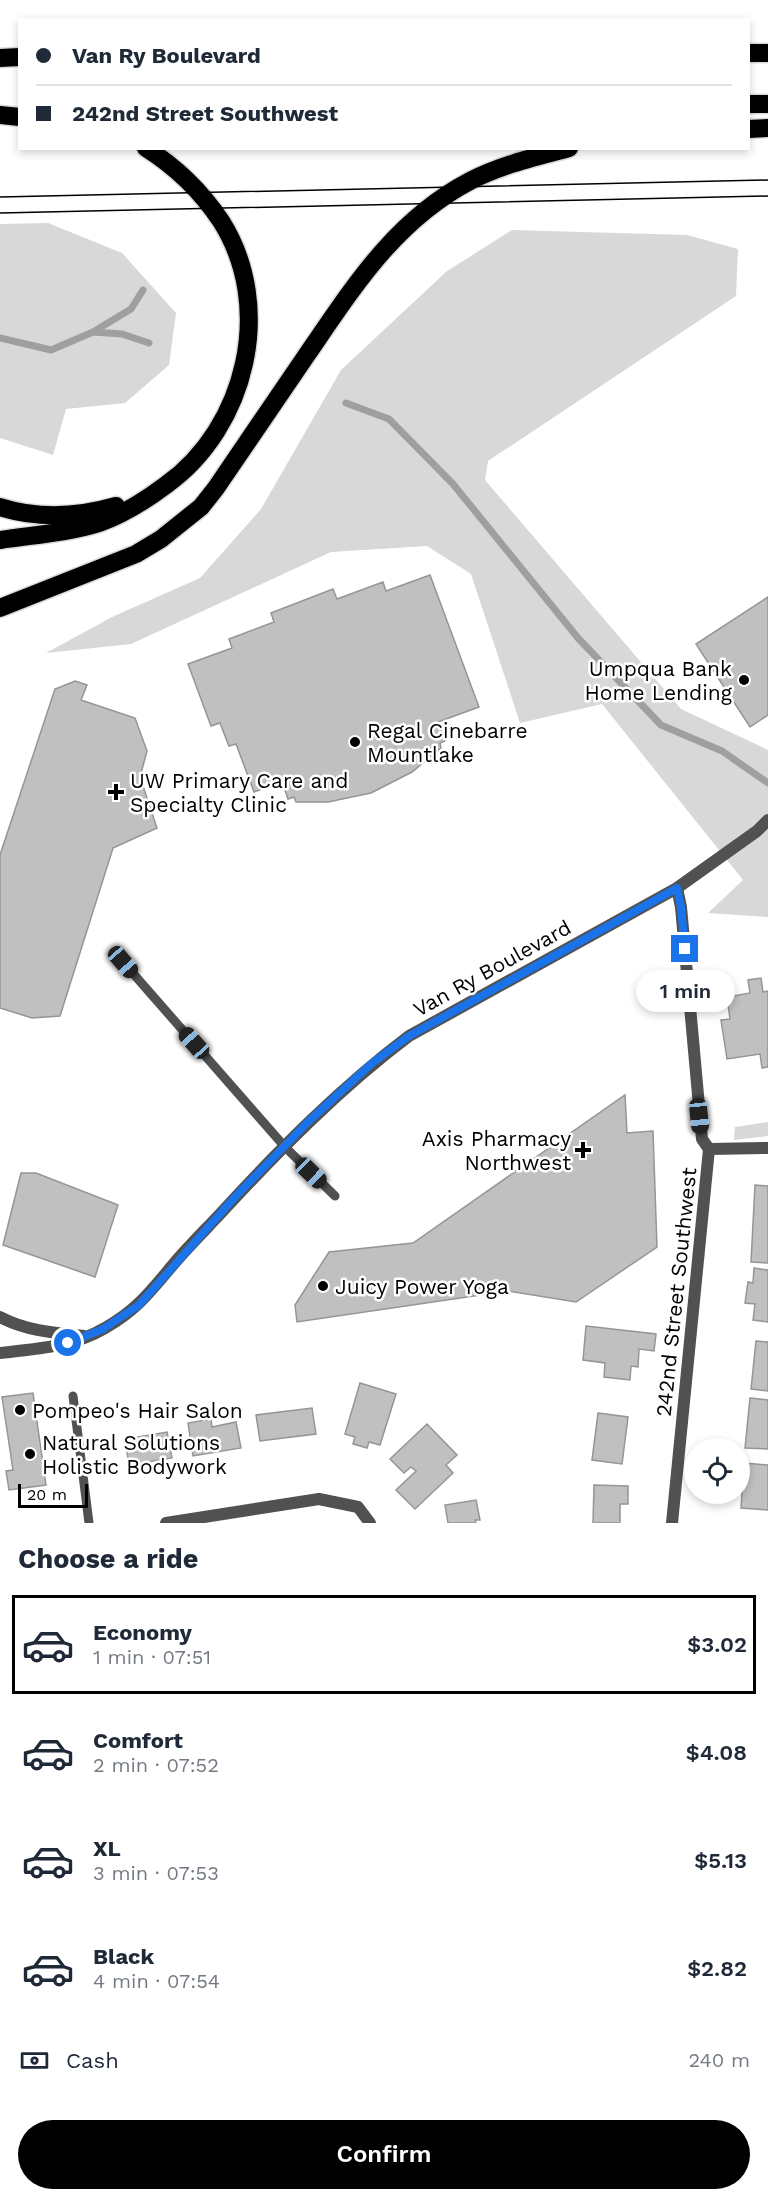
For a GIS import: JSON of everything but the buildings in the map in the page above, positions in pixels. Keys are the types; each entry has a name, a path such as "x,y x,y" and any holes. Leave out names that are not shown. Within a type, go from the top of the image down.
{"highway":[{"path":"750,53 768,53"},
{"path":"0,58 18,57"},
{"path":"750,104 768,104"},
{"path":"0,109 18,109"},
{"path":"0,115 18,117"},
{"path":"750,129 768,128"},
{"path":"0,540 99,523 126,510 167,484 198,457 220,426 237,393 247,352 249,318 245,283 234,248 221,221 195,186 164,159 149,150"},
{"path":"0,608 136,554 181,524 216,488 346,298 392,241 434,205 469,182 498,168 562,150"},
{"path":"0,507 36,515 95,512 131,501 167,484"}],"street":[{"name":"Van Ry Boulevard","path":"0,1353 47,1348 88,1336 125,1316 149,1295 177,1260 285,1147 371,1064 409,1036 677,888 757,831 768,820"},
{"name":"242nd Street Southwest","path":"672,1523 709,1149 702,1139 681,907 677,888"},
{"path":"709,1149 768,1148"},
{"path":"0,1317 17,1326 41,1332 88,1336"},
{"path":"166,1523 319,1499 358,1507 370,1523"}],"lane":[{"path":"123,962 285,1147 335,1196"},
{"path":"73,1396 89,1523"}],"shaded area":[{"path":"48,223 122,253 176,313 169,365 125,403 66,409 53,455 0,438 0,224"},
{"path":"512,230 687,235 738,249 736,296 488,461 485,480 681,709 768,750 768,917 708,913 743,880 602,704 520,723 471,574 427,546 331,552 131,644 46,653 112,617 200,578 261,509 341,370 447,271"},
{"path":"768,1122 768,1136 734,1140 735,1127"}],"waterway":[{"path":"0,338 51,350 93,332 131,309 143,290"},
{"path":"93,332 122,334 149,343"},
{"path":"346,403 389,419 453,484 578,638 661,725 722,751 768,783"}],"tram line":[{"path":"0,197 768,180"},
{"path":"0,213 768,196"}],"place":[{"name":"Umpqua Bank Home Lending","path":"744,680"},
{"name":"Regal Cinebarre Mountlake","path":"355,742"},
{"name":"UW Primary Care and Specialty Clinic","path":"116,792"},
{"name":"Axis Pharmacy Northwest","path":"583,1150"},
{"name":"Juicy Power Yoga","path":"323,1286"},
{"name":"Pompeo's Hair Salon","path":"20,1410"},
{"name":"Natural Solutions Holistic Bodywork","path":"30,1454"}],"route":[{"path":"68,1343 103,1329 139,1305 235,1197 308,1122 371,1064 409,1036 677,888 685,949"}]}
